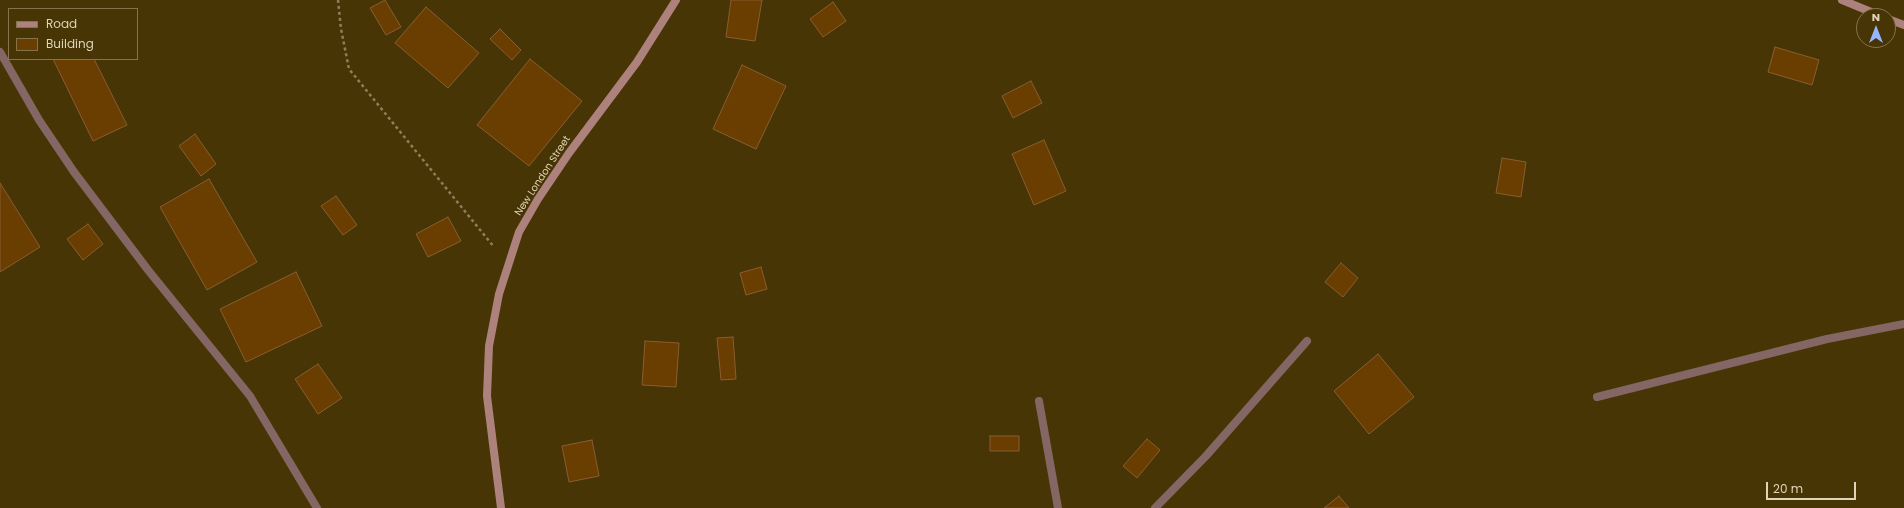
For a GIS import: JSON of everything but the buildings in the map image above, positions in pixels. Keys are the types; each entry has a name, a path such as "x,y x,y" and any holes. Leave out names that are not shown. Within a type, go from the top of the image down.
{"street":[{"name":"New London Street","path":"501,508 487,396 489,346 499,294 519,232 538,199 569,153 637,62 676,0"},
{"path":"1842,0 1862,8"},
{"path":"0,52 39,120 74,172 148,270 250,396 317,508"},
{"path":"1597,397 1827,339 1904,324"},
{"path":"1155,508 1206,456 1307,342"},
{"path":"1039,401 1058,508"}],"path":[{"path":"338,0 341,29 349,69 509,265"}]}
